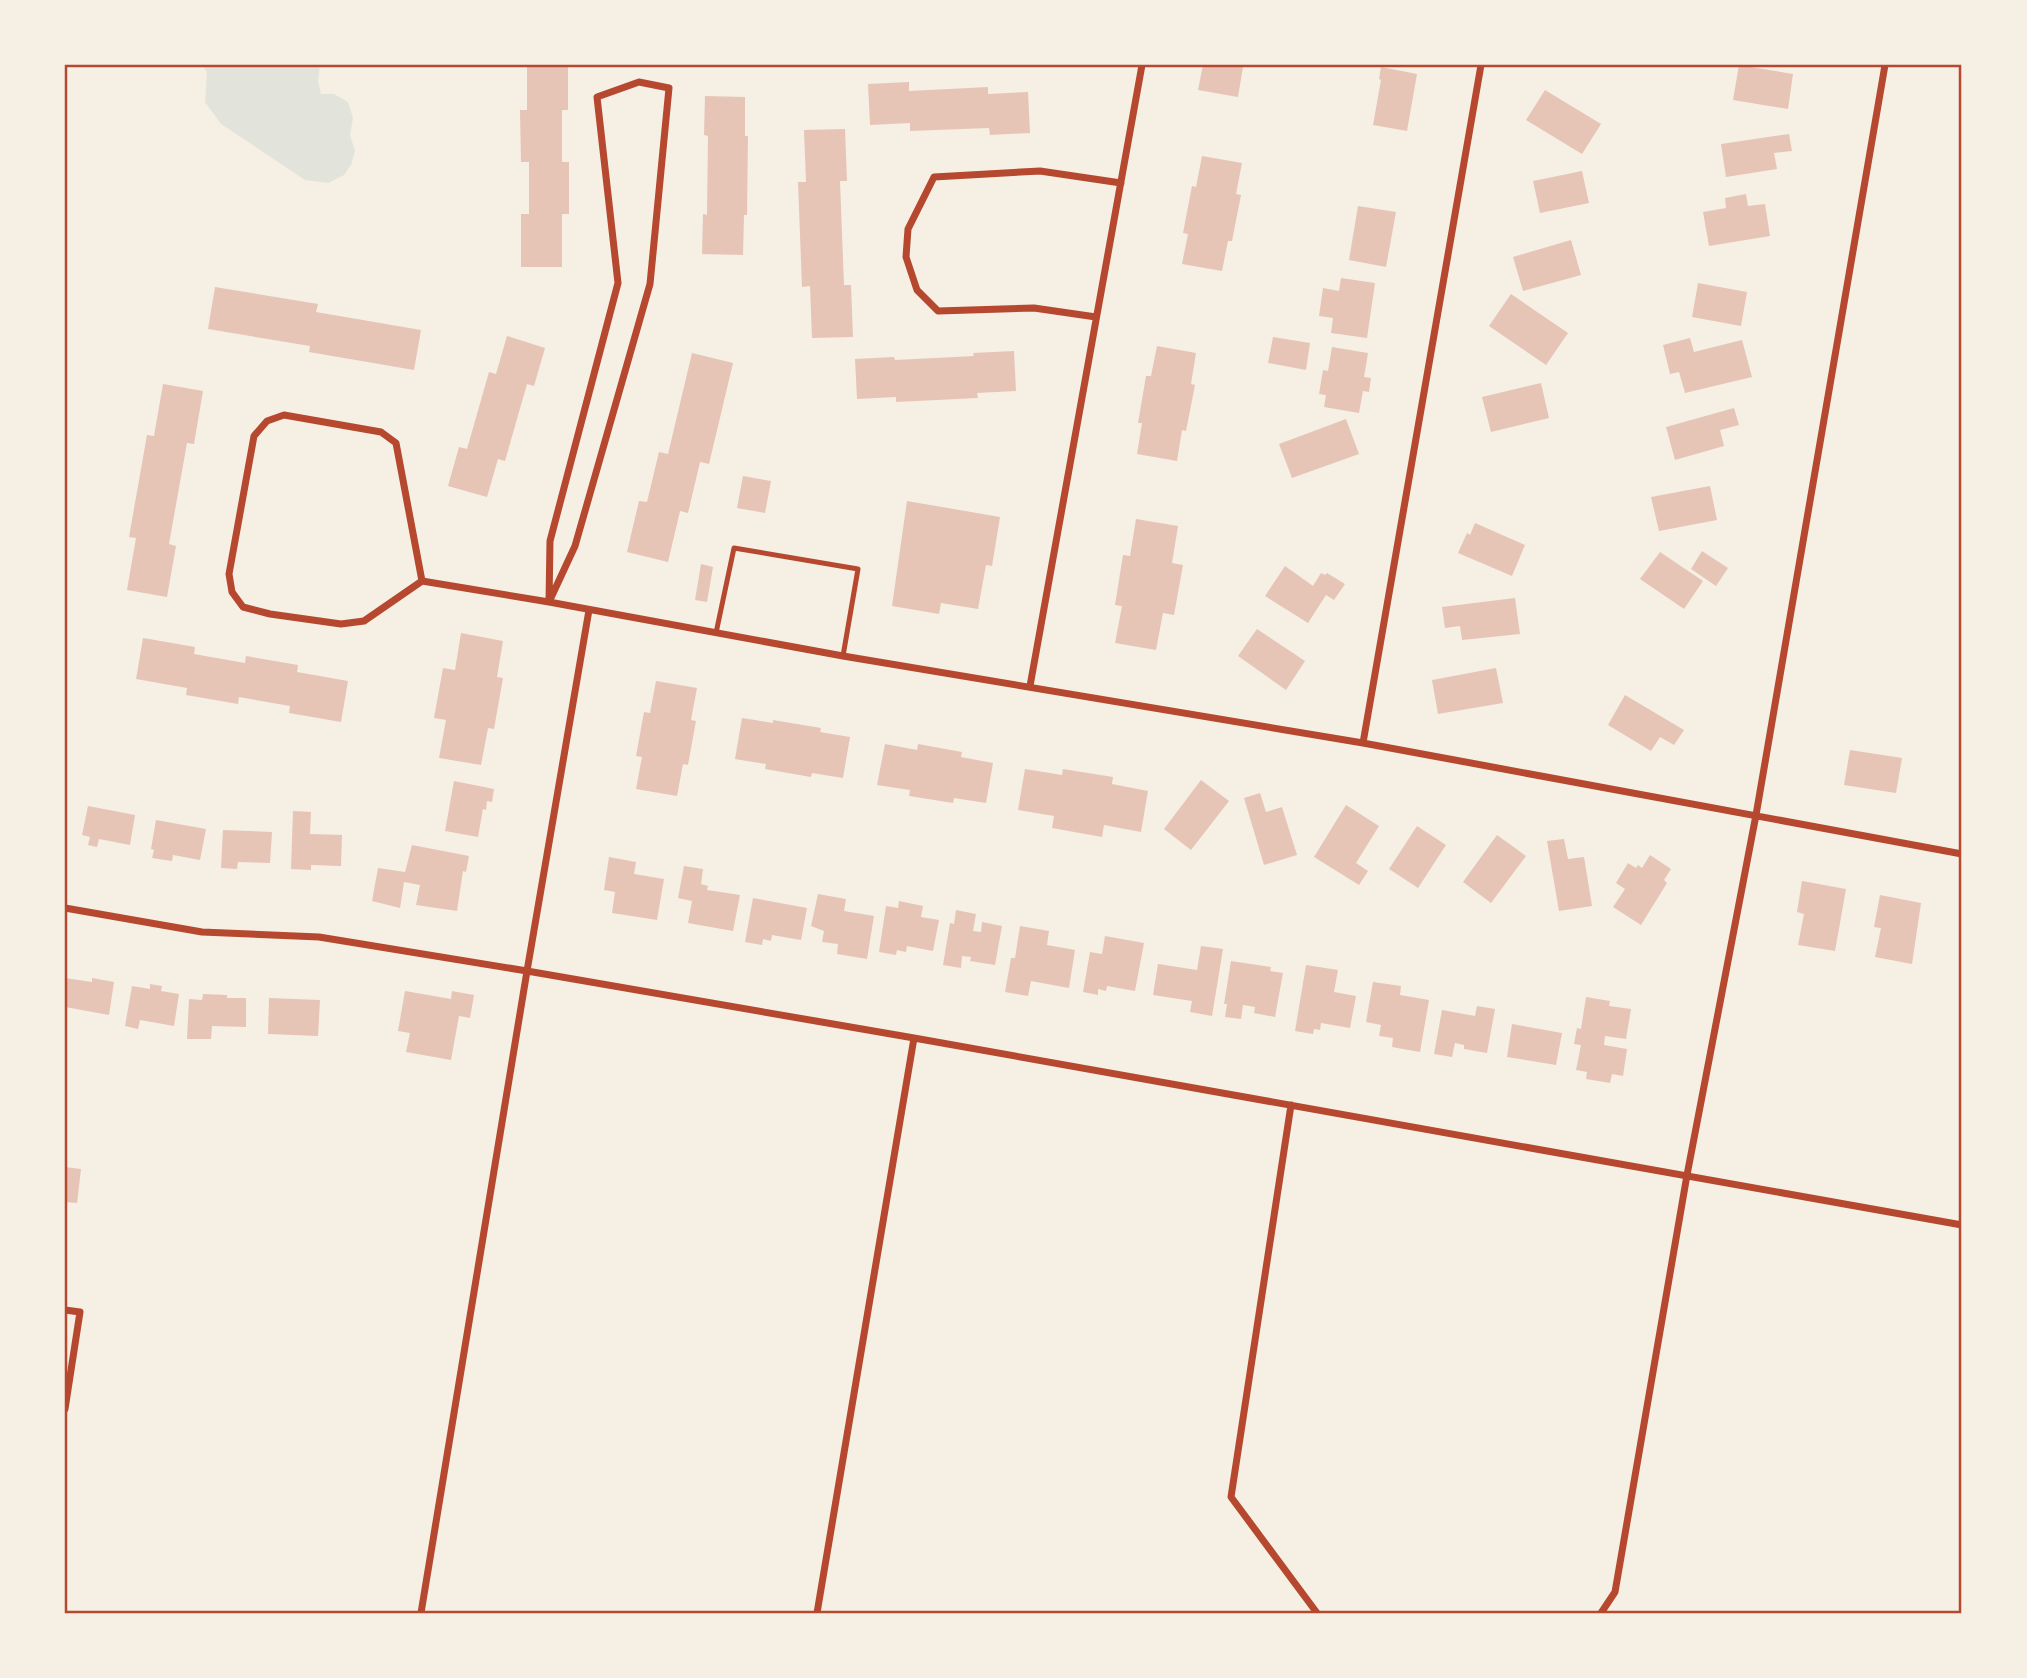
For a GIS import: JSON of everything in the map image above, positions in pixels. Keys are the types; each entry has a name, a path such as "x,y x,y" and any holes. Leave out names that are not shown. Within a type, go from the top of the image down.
{"street":[{"path":"1030,686 1142,65"},
{"path":"1363,743 1481,65"},
{"path":"1601,1613 1615,1592 1687,1175 1756,815 1885,65"},
{"path":"639,82 669,88 650,284 575,546 550,602 550,541 618,283 597,97 639,82"},
{"path":"1096,317 1034,308 938,311 917,290 906,257 908,229 934,177 1040,171 1121,183"},
{"path":"422,581 397,443 381,432 284,415 267,421 254,436 229,574 232,592 243,607 271,614 341,624 364,621 422,581 844,656 1363,743 1962,854"},
{"path":"421,1613 589,610"},
{"path":"65,908 202,932 319,937 527,971 1962,1225"},
{"path":"817,1613 914,1038"},
{"path":"1291,1105 1231,1497 1317,1613"},
{"path":"65,1310 79,1312 65,1409"}],"lane":[{"path":"716,633 734,548 858,569 844,656"}],"shaded area":[{"path":"202,65 320,65 318,81 321,94 334,94 348,102 353,118 350,135 355,151 351,165 344,175 328,183 305,180 221,124 205,102 207,72"}],"building":[{"path":"527,65 568,65 568,110 562,110 562,162 569,162 569,214 562,214 562,267 521,267 521,214 529,214 529,162 521,162 520,110 527,110"},
{"path":"1203,65 1248,65 1243,67 1238,97 1198,90"},
{"path":"1739,65 1793,74 1788,109 1733,100"},
{"path":"1381,67 1417,74 1407,131 1373,125"},
{"path":"909,82 909,91 988,87 988,94 1028,92 1030,133 990,135 989,128 910,131 910,123 870,125 868,84"},
{"path":"1545,90 1601,124 1582,154 1526,120"},
{"path":"705,96 745,97 745,136 748,136 747,215 744,215 743,255 702,254 703,214 707,215 708,136 704,135"},
{"path":"845,129 847,181 840,181 844,285 851,285 853,337 812,338 810,286 802,287 798,182 806,182 804,130"},
{"path":"1789,134 1792,151 1774,153 1777,169 1726,177 1721,144"},
{"path":"1202,156 1242,163 1236,194 1241,195 1232,241 1228,241 1222,271 1182,264 1188,234 1183,233 1192,186 1196,187"},
{"path":"1582,171 1589,203 1540,213 1533,181"},
{"path":"1746,194 1748,206 1765,204 1770,236 1709,246 1703,212 1726,208 1725,198"},
{"path":"1358,206 1396,212 1386,267 1349,260"},
{"path":"1571,240 1581,275 1523,291 1513,257"},
{"path":"1341,278 1375,283 1367,338 1331,333 1333,318 1319,316 1323,288 1339,291"},
{"path":"1698,283 1747,292 1741,326 1692,317"},
{"path":"215,287 318,304 316,312 421,330 414,370 309,352 310,346 208,329"},
{"path":"1511,294 1568,333 1546,365 1489,326"},
{"path":"507,336 545,348 534,386 527,384 505,461 498,459 487,497 448,486 459,447 467,449 489,372 496,374"},
{"path":"1273,337 1310,343 1306,370 1268,363"},
{"path":"1690,338 1694,352 1742,340 1752,377 1685,393 1679,372 1670,374 1663,345"},
{"path":"1157,346 1196,353 1191,384 1195,385 1186,431 1182,430 1177,461 1137,454 1142,423 1138,423 1146,376 1151,376"},
{"path":"1332,347 1368,353 1364,377 1371,378 1369,392 1363,391 1359,413 1324,407 1326,395 1319,394 1323,370 1328,371"},
{"path":"1014,351 1016,391 977,393 978,398 896,402 896,397 857,399 855,359 894,357 895,360"},
{"path":"692,353 733,363 709,464 700,462 688,513 680,511 668,562 627,552 639,501 647,502 659,452 668,454"},
{"path":"1541,383 1549,418 1491,432 1482,397"},
{"path":"163,384 203,391 194,444 187,443 169,544 176,546 167,597 127,590 136,538 129,537 147,435 154,436"},
{"path":"1734,408 1739,425 1720,430 1724,446 1675,460 1666,427"},
{"path":"1346,419 1359,454 1292,478 1279,444"},
{"path":"743,476 771,481 765,513 737,508"},
{"path":"1710,486 1717,520 1659,531 1651,497"},
{"path":"907,501 1000,517 992,566 986,565 978,609 941,603 939,614 892,606"},
{"path":"1136,519 1178,526 1172,563 1183,565 1174,615 1163,613 1156,650 1115,643 1122,606 1115,605 1123,555 1130,556"},
{"path":"1475,523 1525,545 1512,576 1458,553"},
{"path":"1702,551 1728,568 1716,586 1691,569"},
{"path":"1660,552 1703,581 1684,609 1640,579"},
{"path":"701,564 713,567 707,602 695,600"},
{"path":"1285,566 1313,586 1321,573 1327,573 1345,584 1334,600 1326,595 1308,623 1265,596"},
{"path":"1515,598 1520,634 1462,640 1460,626 1445,628 1442,607"},
{"path":"1257,629 1305,661 1286,690 1238,656"},
{"path":"461,633 503,641 497,677 503,678 494,729 488,728 481,765 439,758 446,720 434,718 443,668 455,670"},
{"path":"143,638 195,647 194,654 245,663 246,656 298,665 297,672 348,681 341,722 289,713 290,706 239,697 238,704 186,695 187,688 136,679"},
{"path":"1496,668 1503,703 1438,714 1432,680"},
{"path":"656,681 697,688 691,720 696,721 688,765 683,764 677,796 636,789 642,757 636,756 644,712 650,713"},
{"path":"1625,695 1684,730 1674,745 1660,737 1651,751 1608,725"},
{"path":"742,718 821,728 820,732 850,737 843,778 812,773 811,777 765,769 766,764 735,759"},
{"path":"885,744 917,750 918,744 962,752 961,757 993,763 986,803 954,798 953,803 909,796 910,790 877,785"},
{"path":"1850,750 1902,758 1896,793 1844,785"},
{"path":"1025,769 1062,775 1063,769 1113,777 1112,784 1148,791 1141,832 1104,825 1102,837 1052,828 1054,816 1018,810"},
{"path":"1201,780 1229,801 1191,850 1164,829"},
{"path":"454,781 494,789 492,802 487,801 486,810 483,809 478,837 445,831"},
{"path":"1260,793 1266,812 1282,807 1297,855 1264,865 1244,798"},
{"path":"1346,805 1379,826 1356,863 1368,871 1359,885 1314,857"},
{"path":"88,806 135,815 130,845 99,839 97,847 88,845 90,837 82,835"},
{"path":"293,811 311,812 310,834 342,835 341,866 311,865 311,870 291,869"},
{"path":"156,820 206,829 200,860 173,855 172,861 152,858"},
{"path":"1417,826 1446,845 1418,888 1389,869"},
{"path":"223,830 272,832 270,863 238,862 237,869 221,868"},
{"path":"1497,835 1526,856 1491,903 1463,882"},
{"path":"1564,839 1568,859 1584,857 1592,906 1559,911 1547,841"},
{"path":"412,845 469,856 466,872 463,871 457,911 416,905 420,885 404,882 400,908 372,901 378,868 405,872"},
{"path":"1650,855 1671,869 1664,880 1667,883 1641,925 1613,907 1625,889 1616,883 1628,863 1642,868"},
{"path":"609,857 636,862 634,874 664,879 657,920 612,913 615,892 604,890"},
{"path":"684,866 703,869 701,884 708,886 707,890 740,895 733,931 688,923 692,901 678,898"},
{"path":"1802,881 1846,889 1835,951 1798,945 1804,914 1797,912"},
{"path":"818,894 846,899 844,911 874,916 867,959 837,954 838,944 822,942 824,931 811,926"},
{"path":"1880,895 1921,903 1912,964 1875,957 1881,928 1874,927"},
{"path":"753,898 807,908 801,940 772,935 771,941 763,939 762,945 745,942"},
{"path":"899,901 923,906 921,917 939,920 933,951 907,946 906,952 897,950 896,955 879,952 886,906 898,908"},
{"path":"956,910 976,914 973,931 981,932 982,922 1002,926 995,965 970,961 971,957 962,956 961,968 943,965 950,923 954,924"},
{"path":"1020,926 1049,931 1047,945 1075,950 1069,988 1031,981 1028,996 1005,992 1011,958 1015,958"},
{"path":"1105,936 1144,943 1135,991 1107,986 1106,991 1098,989 1098,995 1083,992 1090,952 1102,954"},
{"path":"1201,946 1223,949 1212,1016 1190,1012 1192,1001 1153,995 1158,964 1197,970"},
{"path":"1231,961 1271,967 1270,971 1283,973 1275,1017 1254,1013 1255,1007 1243,1005 1241,1019 1225,1017 1227,1004 1224,1004"},
{"path":"1306,965 1338,970 1334,992 1356,996 1350,1028 1321,1023 1320,1030 1314,1029 1313,1034 1295,1031"},
{"path":"65,978 92,982 92,978 114,982 109,1015 65,1007"},
{"path":"1373,982 1401,986 1400,995 1429,1000 1420,1052 1392,1047 1393,1038 1379,1036 1381,1025 1366,1022"},
{"path":"150,984 162,986 161,991 179,994 174,1026 140,1020 138,1029 125,1026 132,986 150,989"},
{"path":"405,991 451,999 452,991 474,995 470,1018 459,1016 451,1060 406,1052 410,1033 398,1031"},
{"path":"203,994 246,998 246,1027 212,1026 211,1039 187,1039 189,999 202,1000"},
{"path":"1586,997 1610,1001 1609,1006 1631,1009 1626,1039 1605,1036 1604,1045 1627,1049 1623,1076 1612,1074 1610,1083 1586,1079 1587,1072 1576,1070 1581,1045 1574,1044 1577,1028 1581,1029"},
{"path":"269,998 320,1000 318,1036 268,1034"},
{"path":"1477,1006 1495,1009 1487,1053 1464,1049 1464,1045 1455,1043 1452,1057 1434,1054 1442,1010 1475,1016"},
{"path":"1512,1024 1562,1033 1556,1065 1507,1057"},
{"path":"65,1167 81,1169 77,1203 65,1202"}]}
